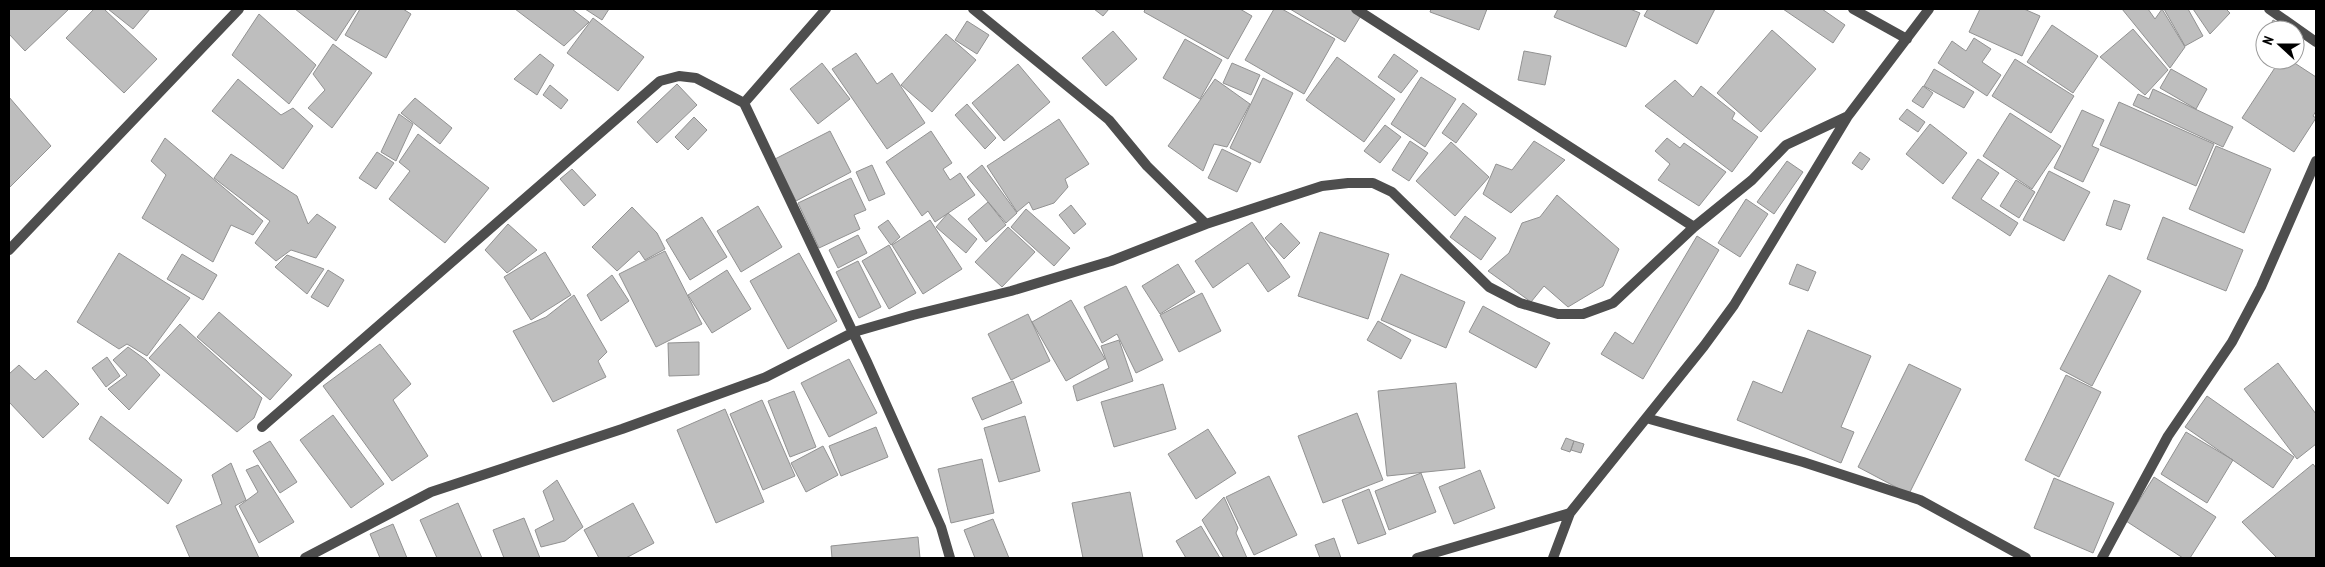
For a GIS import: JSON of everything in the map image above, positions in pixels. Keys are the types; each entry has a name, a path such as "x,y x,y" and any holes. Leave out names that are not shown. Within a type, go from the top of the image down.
{"street":[{"path":"9,250 239,9"},
{"path":"744,103 826,9"},
{"path":"973,9 1109,120 1147,166 1206,224"},
{"path":"1356,9 1694,227"},
{"path":"1853,9 1907,39"},
{"path":"1553,558 1570,513 1704,346 1734,305 1848,116 1929,9"},
{"path":"2269,9 2316,42"},
{"path":"262,427 660,81 679,76 696,78 744,103 854,332 941,528 950,558"},
{"path":"305,558 431,492 613,432 766,377 854,332 1011,291 1111,262 1206,224 1322,186 1373,183 1392,192 1489,287 1520,303 1558,314 1583,314 1613,303 1694,227 1752,180 1786,145 1848,116"},
{"path":"2102,558 2168,436 2232,342 2261,287 2316,161"},
{"path":"1646,418 1803,462 1920,500 2026,558"},
{"path":"1417,558 1570,513"}],"building":[{"path":"9,9 69,9 25,51 9,34"},
{"path":"94,9 104,9 157,59 124,93 66,38"},
{"path":"108,9 150,9 133,29"},
{"path":"295,9 357,9 336,41"},
{"path":"360,9 403,9 411,14 386,58 345,35"},
{"path":"515,9 572,9 589,22 564,46"},
{"path":"585,9 609,9 602,20"},
{"path":"1094,9 1109,9 1103,16"},
{"path":"1145,9 1240,9 1252,16 1228,59 1144,12"},
{"path":"1274,9 1282,9 1335,39 1304,94 1245,60"},
{"path":"1290,9 1352,9 1362,14 1345,42"},
{"path":"1431,9 1487,9 1479,30 1430,12"},
{"path":"1558,9 1630,9 1640,13 1626,47 1554,17"},
{"path":"1648,9 1715,9 1697,44 1644,16"},
{"path":"1783,9 1822,9 1845,25 1833,43"},
{"path":"1980,9 2024,9 2040,16 2022,56 1969,32"},
{"path":"2122,9 2148,9 2155,19 2162,9 2185,47 2170,68"},
{"path":"2164,9 2188,9 2203,36 2185,46"},
{"path":"2193,9 2226,9 2230,13 2210,34"},
{"path":"259,14 316,65 289,104 232,55"},
{"path":"593,18 644,57 618,91 567,53"},
{"path":"967,21 989,35 977,54 955,40"},
{"path":"2052,25 2098,56 2073,93 2027,62"},
{"path":"2133,29 2168,70 2145,95 2100,57"},
{"path":"1772,30 1816,69 1761,132 1717,93"},
{"path":"1113,31 1137,59 1106,86 1082,58"},
{"path":"946,34 976,60 932,112 901,85"},
{"path":"1974,38 1991,49 1982,62 2001,75 1987,96 1938,63 1952,41 1966,51"},
{"path":"1185,39 1222,60 1200,99 1163,78"},
{"path":"333,44 372,73 332,128 308,108 325,90 313,74"},
{"path":"1524,51 1551,56 1545,85 1518,80"},
{"path":"856,53 877,84 892,73 925,123 887,149 832,69"},
{"path":"540,54 554,65 537,95 514,79"},
{"path":"1394,54 1418,71 1401,93 1378,77"},
{"path":"1337,57 1395,99 1364,142 1306,100"},
{"path":"2015,59 2074,96 2051,133 1992,96"},
{"path":"822,63 850,99 818,124 790,89"},
{"path":"1232,63 1260,75 1251,95 1223,83"},
{"path":"1018,64 1050,102 1004,141 972,103"},
{"path":"1934,69 1974,92 1964,108 1924,86"},
{"path":"2171,69 2207,89 2196,109 2160,88"},
{"path":"2273,70 2305,70 2316,77 2316,111 2313,116 2316,118 2294,152 2242,118"},
{"path":"1421,77 1456,99 1425,147 1391,124"},
{"path":"1263,78 1293,93 1260,163 1230,148"},
{"path":"238,79 281,115 293,108 313,126 283,169 212,111"},
{"path":"1215,79 1250,104 1227,147 1214,144 1203,171 1168,146"},
{"path":"1675,80 1693,97 1701,86 1735,113 1732,119 1758,137 1732,172 1645,106"},
{"path":"677,84 697,105 657,143 637,122"},
{"path":"550,85 568,100 561,109 543,95"},
{"path":"1923,86 1933,93 1923,108 1912,101"},
{"path":"2153,89 2233,127 2223,147 2133,105 2138,94 2149,99"},
{"path":"9,97 51,146 9,188"},
{"path":"415,98 452,128 440,144 401,113"},
{"path":"2119,102 2214,144 2196,186 2100,145"},
{"path":"1463,103 1477,114 1456,143 1442,133"},
{"path":"967,104 996,138 985,149 955,115"},
{"path":"1907,109 1925,122 1918,132 1899,119"},
{"path":"2082,110 2104,120 2092,146 2099,149 2083,182 2054,168"},
{"path":"2010,113 2061,146 2032,189 1983,156"},
{"path":"399,114 413,124 396,161 381,152"},
{"path":"694,117 707,130 688,150 675,137"},
{"path":"1059,119 1089,164 1065,179 1068,187 1054,203 1033,210 1029,202 1017,212 987,166"},
{"path":"1930,124 1967,153 1943,184 1906,154"},
{"path":"1385,125 1401,137 1380,163 1364,151"},
{"path":"830,131 851,172 796,201 775,159"},
{"path":"931,131 952,163 943,169 950,180 960,173 975,195 935,222 928,211 922,216 886,162"},
{"path":"418,134 489,188 445,243 389,199 410,171 399,162"},
{"path":"165,138 263,221 253,235 231,225 213,262 142,218 166,175 151,161"},
{"path":"1667,138 1680,148 1684,143 1726,172 1699,206 1658,180 1670,164 1655,151"},
{"path":"1410,141 1428,153 1409,181 1392,170"},
{"path":"1534,141 1565,160 1511,213 1483,194 1496,164 1512,170"},
{"path":"1451,142 1489,177 1455,216 1416,181"},
{"path":"2216,146 2271,169 2244,233 2189,209"},
{"path":"1222,149 1251,163 1237,192 1208,178"},
{"path":"377,152 394,163 376,189 359,178"},
{"path":"1860,152 1870,159 1862,170 1852,163"},
{"path":"231,154 297,196 308,224 317,214 336,227 316,258 291,250 276,261 255,243 270,221 214,178"},
{"path":"1978,159 1999,173 1981,199 2018,223 2010,236 1952,198"},
{"path":"1787,161 1803,172 1774,214 1757,202"},
{"path":"872,165 885,194 869,201 856,172"},
{"path":"982,165 1017,213 1006,223 967,177"},
{"path":"572,169 596,195 584,206 560,179"},
{"path":"2049,171 2090,192 2064,241 2023,220"},
{"path":"851,178 866,210 854,215 860,229 819,248 798,203"},
{"path":"2016,180 2035,192 2019,218 2000,206"},
{"path":"1557,195 1619,249 1603,286 1568,307 1544,286 1531,302 1488,271 1509,253 1522,223 1540,217"},
{"path":"1746,199 1768,214 1740,257 1718,243"},
{"path":"2114,200 2130,205 2121,230 2106,225"},
{"path":"988,202 1006,225 986,242 968,219"},
{"path":"1071,205 1086,224 1074,234 1059,215"},
{"path":"758,206 782,247 741,272 717,231"},
{"path":"632,207 657,233 665,249 645,260 639,251 617,271 592,247"},
{"path":"1026,209 1070,248 1054,266 1011,227"},
{"path":"948,213 977,239 966,253 936,227"},
{"path":"1465,216 1496,238 1481,260 1450,237"},
{"path":"702,217 727,257 690,280 666,240"},
{"path":"2163,217 2243,250 2226,291 2147,259"},
{"path":"888,220 900,237 891,245 878,227"},
{"path":"930,220 962,269 923,294 892,245"},
{"path":"1252,222 1290,277 1268,292 1248,263 1213,288 1195,261"},
{"path":"1281,223 1300,243 1284,259 1265,238"},
{"path":"508,224 537,250 507,273 485,250"},
{"path":"1008,227 1035,252 1002,287 975,262"},
{"path":"1320,232 1389,254 1368,319 1298,296"},
{"path":"858,235 867,253 838,268 829,250"},
{"path":"1697,236 1719,250 1643,379 1601,354 1615,332 1633,344"},
{"path":"889,245 916,293 889,309 862,261"},
{"path":"665,251 702,324 656,347 619,274"},
{"path":"545,252 571,295 531,320 504,277"},
{"path":"119,253 190,298 147,356 127,344 119,349 77,322"},
{"path":"799,253 837,321 788,349 750,281"},
{"path":"182,254 217,275 203,300 167,279"},
{"path":"287,255 324,269 307,294 275,267"},
{"path":"858,261 881,307 859,318 836,272"},
{"path":"1178,264 1195,292 1160,314 1142,286"},
{"path":"1797,264 1816,272 1808,291 1789,284"},
{"path":"328,270 344,280 328,307 311,297"},
{"path":"727,270 751,309 712,333 688,295"},
{"path":"1401,274 1465,302 1446,348 1381,320"},
{"path":"612,275 629,301 601,321 587,295"},
{"path":"2109,275 2141,291 2092,386 2060,369"},
{"path":"1126,286 1163,360 1136,373 1117,334 1102,343 1084,307"},
{"path":"1202,293 1221,331 1179,352 1160,315"},
{"path":"574,295 607,352 598,361 606,377 553,402 513,331 546,317"},
{"path":"1071,300 1105,359 1066,381 1032,322"},
{"path":"1483,306 1550,343 1536,368 1469,332"},
{"path":"219,312 292,375 270,400 197,337"},
{"path":"1028,314 1050,361 1011,380 988,334"},
{"path":"1378,321 1411,340 1401,359 1367,340"},
{"path":"180,324 262,398 254,418 237,432 149,358"},
{"path":"1808,330 1871,356 1841,427 1854,432 1841,463 1737,420 1753,381 1782,393"},
{"path":"1119,340 1133,381 1077,401 1073,386 1109,368 1101,346"},
{"path":"699,342 699,375 669,376 668,343"},
{"path":"380,344 411,384 393,400 428,456 392,481 323,386"},
{"path":"128,347 146,360 160,375 129,410 108,389 127,375 113,360"},
{"path":"107,357 120,376 106,387 92,368"},
{"path":"849,359 877,413 829,437 801,383"},
{"path":"2278,363 2316,414 2316,444 2297,459 2244,389"},
{"path":"1909,364 1961,389 1909,494 1858,467"},
{"path":"19,365 35,380 46,370 79,404 43,438 9,402 9,374"},
{"path":"2066,375 2101,392 2059,477 2025,460"},
{"path":"1013,381 1022,403 982,420 972,398"},
{"path":"1456,383 1465,468 1387,476 1378,391"},
{"path":"1163,384 1176,429 1114,447 1101,402"},
{"path":"794,391 816,447 790,457 768,401"},
{"path":"2207,396 2294,457 2273,488 2185,427"},
{"path":"762,400 795,476 763,490 730,414"},
{"path":"725,409 764,502 716,523 677,430"},
{"path":"1357,413 1383,480 1323,503 1298,436"},
{"path":"333,415 384,484 351,508 300,440"},
{"path":"101,416 182,480 168,504 89,439"},
{"path":"1025,416 1040,471 999,482 984,428"},
{"path":"876,427 888,457 841,476 829,446"},
{"path":"1208,429 1236,473 1196,499 1168,454"},
{"path":"2186,432 2233,460 2207,503 2161,474"},
{"path":"1566,438 1574,441 1570,452 1561,449"},
{"path":"270,441 297,482 280,493 253,451"},
{"path":"1574,441 1584,444 1581,453 1571,450"},
{"path":"823,446 838,475 806,492 791,463"},
{"path":"982,459 994,513 951,523 938,469"},
{"path":"231,463 246,500 235,506 259,558 190,558 176,526 222,504 212,475"},
{"path":"2313,464 2316,468 2316,558 2277,558 2242,522"},
{"path":"258,465 294,522 259,543 239,506 258,492 246,470"},
{"path":"1480,470 1495,508 1454,524 1439,487"},
{"path":"1421,473 1436,512 1389,530 1375,491"},
{"path":"1269,476 1297,535 1254,555 1226,497"},
{"path":"2154,477 2216,517 2190,558 2183,558 2126,521"},
{"path":"2054,478 2114,503 2093,553 2034,528"},
{"path":"557,480 583,527 565,541 541,547 535,530 554,520 543,491"},
{"path":"1369,489 1386,534 1358,544 1342,500"},
{"path":"1130,492 1143,558 1083,558 1072,503"},
{"path":"1224,497 1238,528 1236,533 1247,558 1224,558 1202,520"},
{"path":"458,503 482,558 437,558 420,520"},
{"path":"633,503 654,543 626,558 599,558 584,530"},
{"path":"524,518 540,558 504,558 493,530"},
{"path":"993,519 1009,558 975,558 964,530"},
{"path":"393,524 407,558 380,558 370,534"},
{"path":"1201,526 1220,558 1186,558 1176,541"},
{"path":"918,537 920,558 832,558 831,546"},
{"path":"1334,538 1341,558 1320,558 1315,545"}]}
